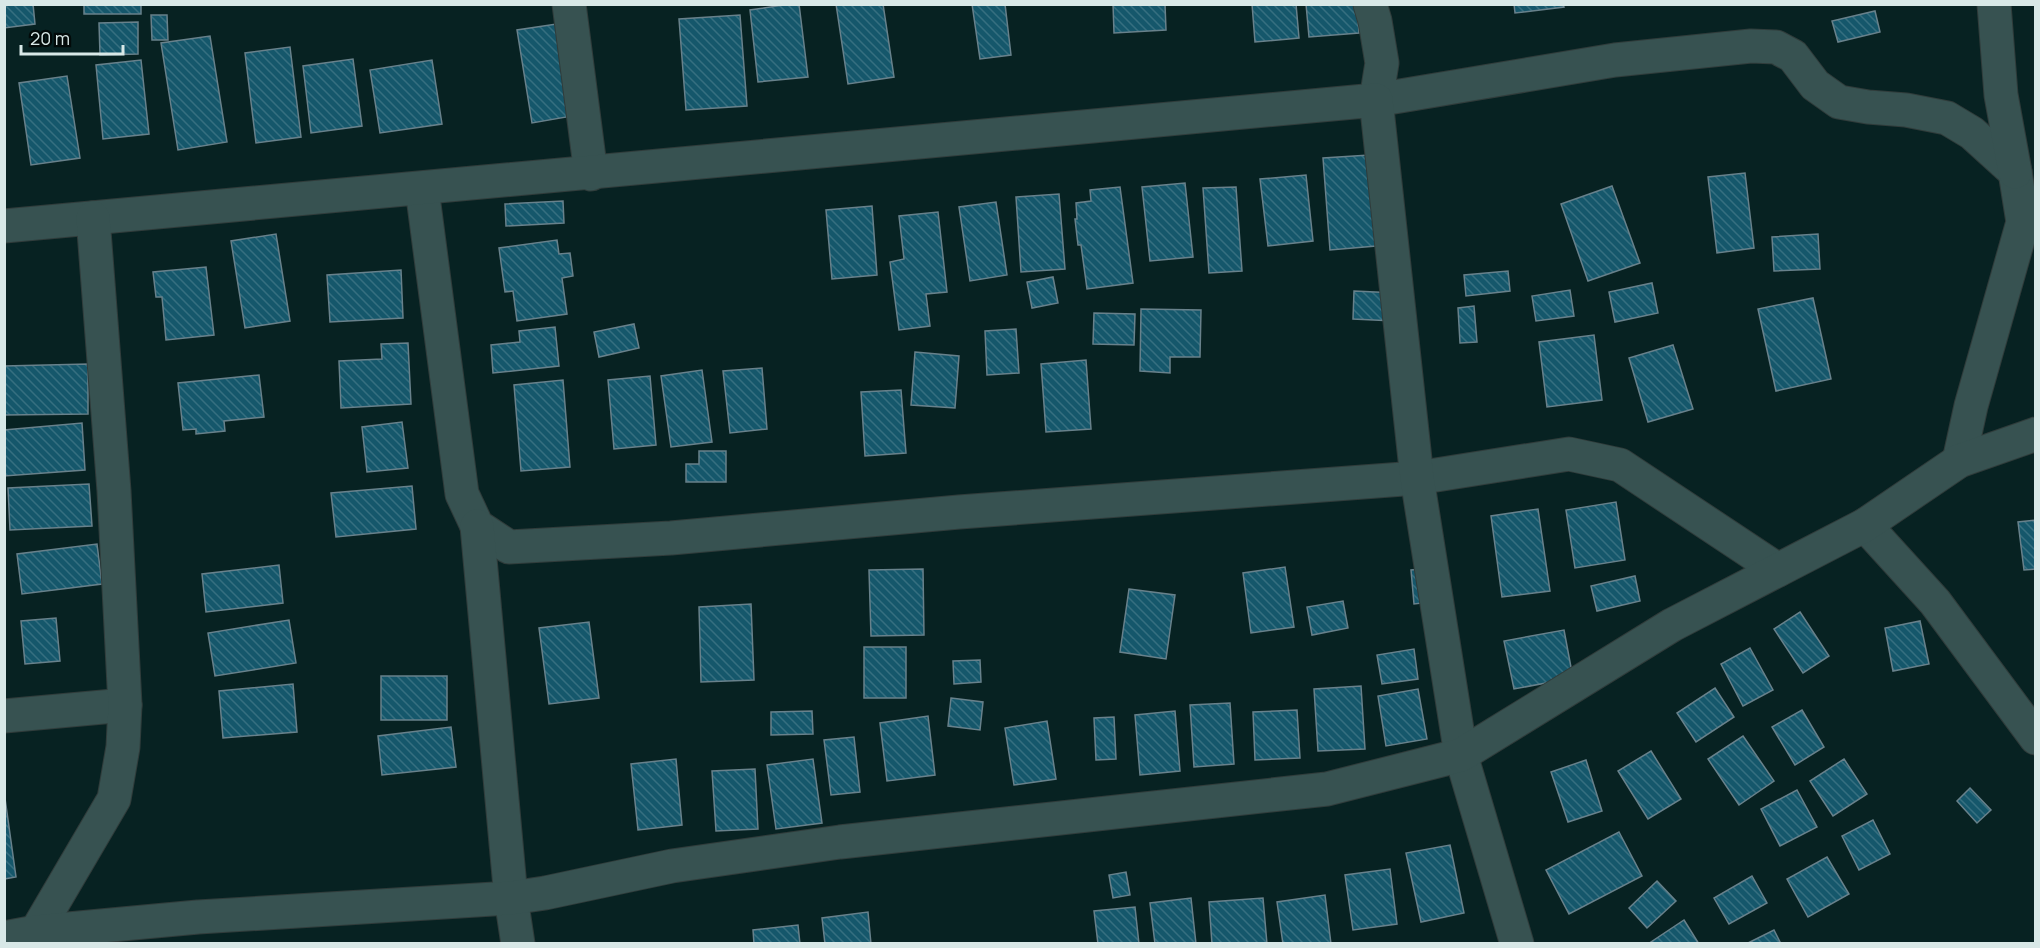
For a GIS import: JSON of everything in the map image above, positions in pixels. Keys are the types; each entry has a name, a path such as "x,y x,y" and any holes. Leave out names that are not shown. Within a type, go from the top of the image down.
{"street":[{"path":"569,4 591,174"},
{"path":"1370,4 1382,63 1376,100 1417,478 1461,755 1517,944"},
{"path":"1959,461 1971,406 2029,215 2014,172 2001,95 1994,4"},
{"path":"4,226 591,174 1376,100 1615,60 1750,46 1776,47 1793,56 1815,85 1839,102 1906,110 1947,118 1972,133 2014,172"},
{"path":"422,189 462,494 477,526 511,898 518,944"},
{"path":"36,932 114,799 123,747 124,705 114,491 93,218"},
{"path":"4,938 36,932 198,917 511,898 672,866 840,842 1327,789 1461,755 1672,625 1865,525 1959,461 2036,434"},
{"path":"477,526 509,547 671,538 959,512 1417,478 1569,454 1620,465 1778,570"},
{"path":"1865,525 1935,602 2036,738"},
{"path":"4,716 124,705"}],"building":[{"path":"4,4 33,4 35,24 4,28"},
{"path":"84,4 141,4 141,14 84,14"},
{"path":"799,4 808,77 758,82 750,10"},
{"path":"836,4 883,4 894,77 848,84"},
{"path":"972,4 1005,4 1011,55 980,59"},
{"path":"1113,4 1165,4 1166,30 1114,33"},
{"path":"1252,4 1296,4 1299,38 1255,42"},
{"path":"1306,4 1357,4 1359,33 1309,37"},
{"path":"1514,4 1563,4 1564,7 1515,13"},
{"path":"1875,11 1880,32 1838,42 1832,21"},
{"path":"151,15 167,15 168,40 152,40"},
{"path":"740,15 747,106 686,110 679,19"},
{"path":"138,22 138,54 100,55 99,23"},
{"path":"563,23 578,115 532,123 517,30"},
{"path":"210,36 227,142 178,150 161,43"},
{"path":"290,47 301,137 256,143 245,53"},
{"path":"353,59 362,126 311,133 303,66"},
{"path":"141,60 149,134 103,139 96,65"},
{"path":"432,60 442,124 380,133 370,70"},
{"path":"67,76 80,158 31,165 19,83"},
{"path":"1369,155 1376,246 1330,250 1323,158"},
{"path":"1745,173 1754,248 1717,253 1708,177"},
{"path":"1306,175 1313,241 1268,246 1260,179"},
{"path":"1185,183 1193,257 1150,261 1142,187"},
{"path":"1612,186 1640,263 1588,281 1561,204"},
{"path":"1120,187 1133,283 1087,289 1081,245 1078,245 1076,203 1091,201 1090,190"},
{"path":"1236,187 1242,271 1209,273 1203,188"},
{"path":"1059,194 1065,269 1021,272 1016,197"},
{"path":"563,201 564,223 506,226 505,204"},
{"path":"996,202 1007,275 970,281 959,207"},
{"path":"872,206 877,275 832,279 826,210"},
{"path":"938,212 947,292 926,294 930,326 899,330 890,262 904,259 899,216"},
{"path":"276,234 290,321 245,328 231,241"},
{"path":"1818,234 1820,269 1774,271 1772,237"},
{"path":"557,240 559,254 570,253 573,276 562,278 567,314 517,321 513,291 505,292 499,248"},
{"path":"206,267 214,335 166,340 162,297 156,297 153,272"},
{"path":"401,270 403,318 330,322 327,275"},
{"path":"1508,271 1510,291 1466,296 1464,275"},
{"path":"1053,277 1058,303 1032,308 1027,282"},
{"path":"1652,283 1658,313 1615,322 1609,292"},
{"path":"1570,290 1574,316 1536,321 1532,296"},
{"path":"1354,291 1396,293 1394,321 1353,319"},
{"path":"1813,298 1831,379 1776,391 1758,309"},
{"path":"1474,306 1477,342 1460,343 1458,308"},
{"path":"1141,309 1201,310 1200,357 1170,357 1170,373 1140,371"},
{"path":"1094,313 1135,314 1134,345 1093,344"},
{"path":"634,324 639,348 599,357 594,332"},
{"path":"555,327 559,366 493,373 491,345 520,342 519,331"},
{"path":"1016,329 1019,373 987,375 985,331"},
{"path":"1594,335 1602,400 1547,407 1539,342"},
{"path":"408,343 411,404 341,408 339,361 382,359 381,344"},
{"path":"1673,345 1693,409 1648,422 1629,358"},
{"path":"915,352 959,356 955,408 911,405"},
{"path":"1086,360 1091,429 1046,432 1041,364"},
{"path":"88,364 88,414 4,415 4,366"},
{"path":"762,368 767,429 730,433 723,371"},
{"path":"702,370 712,442 671,447 661,376"},
{"path":"259,375 264,417 224,421 225,431 196,434 196,429 183,430 178,383"},
{"path":"650,376 656,445 614,449 608,380"},
{"path":"563,380 570,467 521,471 514,385"},
{"path":"901,390 906,453 865,456 861,392"},
{"path":"402,422 408,468 367,472 362,427"},
{"path":"82,423 85,470 4,476 4,430"},
{"path":"699,451 726,451 726,482 686,482 686,464 699,464"},
{"path":"89,484 92,526 10,530 8,488"},
{"path":"412,486 416,529 336,537 331,493"},
{"path":"1616,502 1625,560 1575,568 1566,510"},
{"path":"1538,509 1550,591 1502,597 1491,516"},
{"path":"2036,520 2036,569 2024,570 2018,522"},
{"path":"97,544 102,584 22,594 17,554"},
{"path":"279,565 283,603 206,612 202,574"},
{"path":"1285,567 1294,627 1251,633 1243,573"},
{"path":"1434,568 1438,601 1414,604 1411,570"},
{"path":"923,569 924,635 871,636 869,570"},
{"path":"1635,576 1640,601 1597,611 1591,586"},
{"path":"1129,589 1175,595 1166,659 1120,652"},
{"path":"1343,601 1348,628 1312,635 1307,607"},
{"path":"751,604 754,680 701,682 699,607"},
{"path":"1800,612 1829,656 1803,673 1774,629"},
{"path":"56,618 60,661 25,664 21,621"},
{"path":"289,620 296,663 215,676 208,633"},
{"path":"1920,621 1929,664 1893,671 1885,628"},
{"path":"589,622 599,698 549,704 539,628"},
{"path":"1564,630 1573,678 1514,689 1504,641"},
{"path":"864,647 906,647 906,698 864,698"},
{"path":"1750,648 1773,690 1743,706 1721,664"},
{"path":"1414,649 1418,679 1382,684 1377,655"},
{"path":"980,660 981,682 954,684 953,661"},
{"path":"381,676 447,676 447,720 381,720"},
{"path":"293,684 297,732 223,738 219,691"},
{"path":"1361,686 1365,749 1318,751 1314,689"},
{"path":"1715,688 1734,717 1696,742 1677,713"},
{"path":"1418,689 1427,739 1386,746 1378,696"},
{"path":"951,698 983,702 980,730 948,726"},
{"path":"1230,703 1234,764 1194,767 1190,705"},
{"path":"1297,710 1300,758 1255,760 1253,712"},
{"path":"1802,710 1824,747 1795,765 1772,727"},
{"path":"812,711 813,734 771,735 771,712"},
{"path":"1175,711 1180,771 1140,775 1135,715"},
{"path":"928,716 935,775 887,781 880,723"},
{"path":"1114,717 1116,759 1096,760 1094,718"},
{"path":"1047,721 1056,779 1014,785 1005,728"},
{"path":"451,727 456,767 382,775 378,736"},
{"path":"1743,736 1774,781 1739,805 1708,759"},
{"path":"854,737 860,792 831,795 824,740"},
{"path":"1651,751 1681,799 1648,819 1618,771"},
{"path":"676,759 682,825 638,830 631,764"},
{"path":"813,759 822,823 776,829 767,765"},
{"path":"1844,759 1867,794 1833,816 1810,781"},
{"path":"1586,760 1602,811 1568,822 1551,772"},
{"path":"755,769 758,829 716,831 712,771"},
{"path":"1970,788 1991,810 1977,823 1957,801"},
{"path":"1797,790 1817,827 1780,846 1761,809"},
{"path":"4,791 16,877 4,879"},
{"path":"1873,820 1890,854 1859,870 1842,836"},
{"path":"1619,832 1642,876 1569,914 1546,870"},
{"path":"1450,845 1464,913 1421,922 1406,853"},
{"path":"1827,857 1849,894 1808,917 1787,879"},
{"path":"1390,869 1397,924 1353,930 1345,875"},
{"path":"1126,872 1130,895 1113,898 1109,875"},
{"path":"1752,876 1767,903 1729,924 1714,898"},
{"path":"1657,881 1676,901 1647,928 1629,908"},
{"path":"1325,895 1331,944 1283,944 1277,902"},
{"path":"1191,898 1196,944 1155,944 1150,903"},
{"path":"1263,898 1267,944 1212,944 1209,902"},
{"path":"1135,907 1139,944 1098,944 1094,911"},
{"path":"868,912 871,944 825,944 822,918"},
{"path":"1684,920 1699,944 1648,944"},
{"path":"798,925 800,944 754,944 753,930"},
{"path":"1774,930 1781,944 1746,944"}]}
